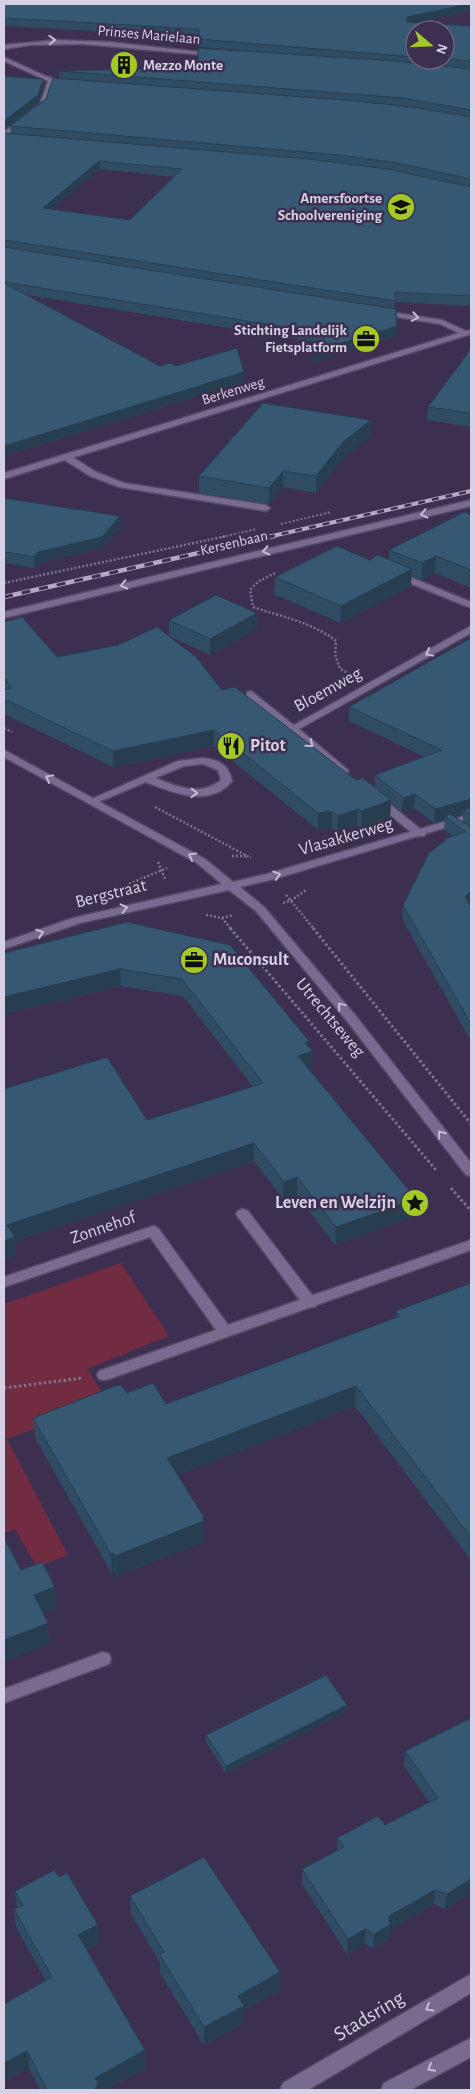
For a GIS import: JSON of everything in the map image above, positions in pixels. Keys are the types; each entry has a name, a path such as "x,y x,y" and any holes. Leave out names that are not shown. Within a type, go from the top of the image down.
{"street":[{"name":"Prinses Marielaan","path":"4,47 33,41 61,40 220,54"},
{"path":"4,59 26,68 50,82 80,86"},
{"path":"4,137 43,105 50,82"},
{"path":"4,137 12,140"},
{"path":"374,311 442,322 469,333"},
{"name":"Berkenweg","path":"4,476 469,333"},
{"path":"66,457 93,474 122,485 266,508"},
{"name":"Kersenbaan","path":"4,615 471,503"},
{"path":"381,569 471,605"},
{"name":"Bloemweg","path":"352,778 292,729 471,629"},
{"path":"251,694 292,729"},
{"name":"Utrechtseweg","path":"4,753 201,861 260,909 351,1018 471,1172"},
{"path":"92,802 182,763 198,760 222,766 227,773 227,781 221,788 210,793 198,794 182,792 148,779"},
{"path":"367,791 420,834"},
{"name":"Vlasakkerweg","path":"230,886 270,877 420,834 471,817"},
{"path":"453,824 465,833"},
{"name":"Bergstraat","path":"4,946 77,920 230,886"},
{"path":"243,1214 310,1303"},
{"name":"Zonnehof","path":"4,1282 153,1231 226,1333"},
{"path":"104,1375 471,1245"},
{"path":"4,1696 103,1659"},
{"name":"Stadsring","path":"290,2090 471,1983"},
{"path":"391,2090 471,2046"}],"path":[{"name":"Kersenbaan","path":"274,525 340,510"},
{"name":"Kersenbaan","path":"4,583 112,562 264,528"},
{"path":"276,564 275,573 259,581 250,590 253,607 304,622 326,632 336,641 335,654 340,668 370,685"},
{"name":"Utrechtseweg","path":"156,856 160,870 180,896 199,914 222,918 439,1174"},
{"path":"292,900 471,1124"},
{"path":"446,1181 471,1211"},
{"path":"4,1388 104,1375"}],"shaded area":[{"path":"121,1263 169,1336 87,1369 108,1401 7,1439 68,1555 37,1567 15,1529 4,1533 4,1304"}],"building":[{"path":"4,4 469,4 407,17 407,20 405,20 405,56 199,39 199,29 4,18"},
{"path":"455,25 471,26 471,61 455,60"},
{"path":"198,48 405,62 405,70 455,70 455,67 471,69 471,110 403,98 59,71 198,68"},
{"path":"4,76 43,79 38,95 4,121"},
{"path":"53,78 357,101 418,108 471,117 471,179 398,163 339,155 10,126 46,99"},
{"path":"4,133 309,159 387,169 471,187 471,293 470,296 395,292 395,301 4,240","holes":["99,161 182,169 130,220 43,208"]},
{"path":"4,247 396,309 397,326 313,352 328,334 4,282"},
{"path":"4,283 160,366 171,363 176,366 237,348 244,372 4,446"},
{"path":"470,350 471,413 428,407"},
{"path":"263,403 371,420 342,443 316,476 283,471 269,488 199,476"},
{"path":"4,498 120,516 102,537 38,552 34,557 4,552"},
{"path":"464,512 471,515 471,570 436,556 422,563 389,550"},
{"path":"337,546 370,560 378,555 412,569 341,606 275,577"},
{"path":"216,595 257,613 210,639 169,620"},
{"path":"22,617 57,657 118,645 157,627 196,657 222,690 235,687 356,780 363,778 391,800 362,811 358,809 338,816 332,811 318,813 214,730 113,751 4,699 4,690 11,688 4,677 4,622"},
{"path":"471,638 471,799 435,809 415,794 403,798 375,775 442,750 349,707"},
{"path":"471,808 471,815 463,810"},
{"path":"450,814 471,827 471,891 465,897 471,907 471,1024 403,905 429,853 446,840 444,839 466,832 445,816"},
{"path":"127,922 230,945 309,1041 305,1043 313,1051 298,1056 416,1199 336,1227 297,1177 284,1182 254,1143 7,1225 15,1237 4,1241 4,1089 107,1057 147,1120 263,1083 182,979 120,969 4,997 4,953"},
{"path":"471,1283 471,1537 356,1386 167,1458 204,1517 202,1518 204,1521 115,1556 114,1553 111,1554 33,1418 121,1385 127,1393 153,1383 166,1404 400,1316 396,1311"},
{"path":"4,1537 21,1570 42,1562 55,1587 34,1595 48,1623 4,1640"},
{"path":"326,1675 347,1705 226,1766 206,1735"},
{"path":"471,1718 471,1879 447,1894 435,1890 389,1916 390,1925 374,1934 366,1929 348,1939 302,1869 344,1847 337,1838 378,1816 385,1825 438,1798 405,1751"},
{"path":"204,1857 280,1972 238,1996 244,2006 204,2027 160,1955 164,1952 130,1896"},
{"path":"54,1870 59,1877 67,1873 98,1925 78,1935 145,2050 95,2078 98,2083 95,2090 47,2090 27,2051 4,2063 4,2004 52,1977 14,1909 23,1906 15,1891"}],"railway":[{"path":"268,537 471,491"},
{"path":"4,597 274,536"}],"place":[{"name":"Mezzo Monte","path":"124,65"},
{"name":"Amersfoortse Schoolvereniging","path":"401,207"},
{"name":"Stichting Landelijk Fietsplatform","path":"366,339"},
{"name":"Pitot","path":"231,746"},
{"name":"Muconsult","path":"194,960"},
{"name":"Leven en Welzijn","path":"415,1203"}]}
